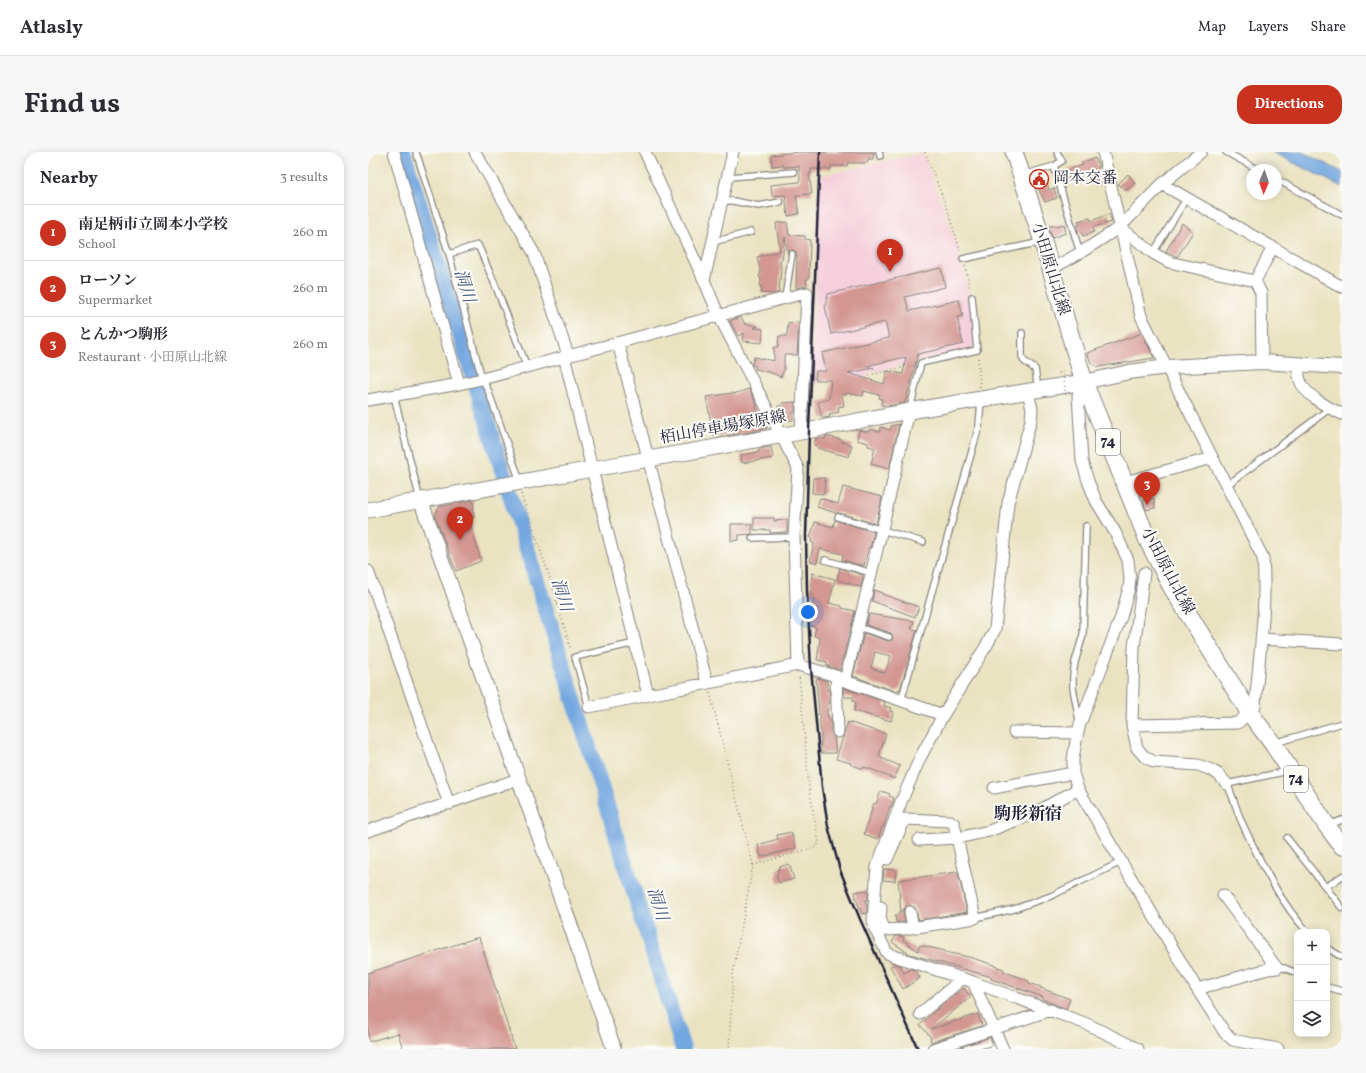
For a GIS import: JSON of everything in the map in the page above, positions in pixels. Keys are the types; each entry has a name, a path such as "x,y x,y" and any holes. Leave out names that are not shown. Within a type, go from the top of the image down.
{"main road":[{"name":"小田原山北線","path":"1014,152 1043,242 1084,382 1149,543 1171,586 1250,712 1291,770 1335,823 1342,846"},
{"name":"栢山停車場塚原線","path":"368,510 910,411 1084,382"}],"street":[{"path":"394,152 459,384"},
{"path":"475,152 534,253 566,355 592,469 648,695"},
{"path":"644,152 704,280 719,316 798,468 794,537 798,665"},
{"path":"704,280 733,152"},
{"path":"1103,152 1138,297 1141,316 1263,558 1264,574 1261,639 1255,706 1250,712 1238,723 1132,725"},
{"path":"1051,269 1080,253 1120,227 1162,184 1201,152"},
{"path":"1162,184 1342,287"},
{"path":"1120,227 1153,253 1169,262 1255,281"},
{"path":"1255,281 1273,247"},
{"path":"1255,281 1261,293 1262,362"},
{"path":"368,400 482,379 566,355 618,343 807,293 801,432"},
{"path":"618,343 707,683"},
{"path":"1278,1049 1233,1040 1225,1033 1197,989 1078,789 1073,773 1072,759 1079,729 1121,617 1130,579 1128,560 1115,532 1096,501 1082,461 1078,395 1084,382 1128,372 1168,367 1262,362 1342,367"},
{"path":"1299,364 1300,380 1304,388 1329,409 1342,414"},
{"path":"1033,390 1031,420 1008,503 995,629 988,643 943,715 920,758 901,802 877,867 874,920 875,929 887,953 1051,1010 1087,1024 1139,1049"},
{"path":"838,732 840,678 858,627 910,411"},
{"path":"1125,482 1212,458"},
{"path":"421,501 614,1049"},
{"path":"368,571 449,804"},
{"path":"1144,572 1134,647 1132,725 1137,748 1144,756 1154,762 1198,765 1204,767 1218,774 1227,784"},
{"path":"1261,639 1342,644"},
{"path":"589,707 798,665 840,678 943,715"},
{"path":"1014,732 1079,729"},
{"path":"994,788 1073,773"},
{"path":"368,831 518,779"},
{"path":"919,840 958,838 988,831 1036,813 1078,789"},
{"path":"876,882 882,885 880,919 885,930 913,928 975,918 956,827 950,821 905,819 886,860 877,867"},
{"path":"1197,989 1268,969 1277,968 1224,895"},
{"path":"910,912 913,928"},
{"path":"920,1014 962,979"},
{"path":"973,982 1003,1049"},
{"path":"933,1049 1051,1010"}],"lane":[{"path":"416,152 449,254 482,379 488,390 521,483"},
{"path":"1021,176 1054,166 1062,161 1057,152"},
{"path":"1226,152 1248,164"},
{"path":"1054,166 1080,253"},
{"path":"728,177 794,172"},
{"path":"1282,182 1342,215"},
{"path":"1153,253 1186,199"},
{"path":"723,201 733,201 760,206 780,202"},
{"path":"713,242 751,232"},
{"path":"963,259 1043,242"},
{"path":"449,254 478,245 527,367"},
{"path":"785,298 792,254"},
{"path":"910,411 921,363 977,350 972,297"},
{"path":"1022,333 1022,357 1024,361 1035,369 1033,390"},
{"path":"394,396 421,501"},
{"path":"901,701 979,426 981,400"},
{"path":"1226,486 1329,409"},
{"path":"838,516 923,542"},
{"path":"1079,729 1073,688 1073,676 1075,662 1083,635 1086,526"},
{"path":"752,538 794,537"},
{"path":"825,560 872,573"},
{"path":"858,627 889,637"},
{"path":"589,707 575,657 635,643"},
{"path":"1273,744 1342,723"},
{"path":"1291,770 1227,784 1243,826 1280,896 1305,929"},
{"path":"1287,838 1342,908"},
{"path":"975,918 1014,909 1052,896 1122,862"},
{"path":"1326,887 1342,876"},
{"path":"1330,950 1342,957"},
{"path":"1277,968 1284,968 1294,972"},
{"path":"1330,988 1342,992"}],"path":[{"path":"925,152 948,211 963,259 972,297"},
{"path":"977,350 981,400"},
{"path":"869,375 921,363"},
{"path":"1063,374 1066,396"},
{"path":"521,483 521,494 548,572 570,648 575,657"},
{"path":"753,865 816,847 819,843 809,788 798,665"},
{"path":"707,683 753,865 734,973 729,1049"}],"shaded area":[{"path":"923,153 957,245 971,300 975,346 973,349 868,373 869,377 811,383 820,176"}],"water":[{"path":"1272,152 1302,152 1342,172 1342,187"}],"building":[{"path":"798,152 874,152 873,159 868,159 867,163 848,163 847,166 831,166 831,169 811,169 811,174 809,174 812,194 796,195 799,214 788,216 785,195 772,196 771,185 799,182 799,166 772,166 771,155"},
{"path":"1095,158 1099,167 1097,168 1103,182 1096,186 1087,172 1071,182 1065,171 1083,165 1082,162"},
{"path":"1128,174 1135,183 1126,190 1118,184"},
{"path":"1045,175 1049,190 1054,188 1057,198 1045,202 1033,178"},
{"path":"1109,214 1112,222 1093,227 1094,232 1083,236 1081,231 1078,232 1076,226 1080,225 1078,221 1090,218 1091,221"},
{"path":"787,222 789,235 805,236 805,239 810,240 809,279 806,279 807,286 796,288 797,256 796,252 793,250 789,251 788,254 785,237 782,260 780,260 781,268 779,292 773,294 761,293 762,287 760,287 761,280 759,275 761,274 757,257 780,251 776,223"},
{"path":"1182,223 1193,232 1177,257 1166,251"},
{"path":"1064,224 1066,233 1052,238 1048,226"},
{"path":"941,268 945,287 905,297 909,311 959,300 963,316 957,317 963,344 918,354 905,403 886,406 881,405 882,399 879,398 880,395 864,391 863,396 847,393 842,394 844,406 838,407 839,412 829,414 830,417 822,418 818,402 829,399 831,380 815,380 816,371 826,371 822,353 889,338 885,322 831,334 825,306 828,294","holes":["906,357 903,374 887,371 884,384 848,373 874,368 866,366"]},
{"path":"741,317 745,324 758,326 754,328 763,329 762,343 743,341 744,333 738,336 730,321"},
{"path":"799,322 797,355 784,355 784,369 781,377 769,372 755,369 756,366 752,365 754,357 774,361 774,347 778,347 779,336 787,336 788,323"},
{"path":"1142,333 1154,358 1098,367 1091,363 1087,353"},
{"path":"749,389 757,405 759,419 764,418 767,428 746,433 714,437 706,397 733,394"},
{"path":"795,402 793,420 783,421 782,414 778,414 778,406 782,406 782,403"},
{"path":"899,424 889,469 871,464 875,448 868,446 868,443 857,440 859,430 869,432 869,429 880,432 881,427 890,430 891,426"},
{"path":"826,436 842,440 842,442 852,445 849,457 817,448 818,446 814,445 816,438 825,439"},
{"path":"771,447 773,458 742,463 741,455 759,452 759,449"},
{"path":"813,478 825,478 824,494 812,493"},
{"path":"843,487 882,497 876,524 817,507 820,498 838,504"},
{"path":"1154,498 1155,508 1146,510 1143,500"},
{"path":"473,500 474,518 469,519 481,561 456,571 435,516 439,507"},
{"path":"754,518 774,518 774,521 787,520 787,532 770,533 770,530 754,530"},
{"path":"835,520 874,532 864,566 842,560 843,554 820,549 817,563 810,561 814,543 811,542 812,538 810,538 815,522 833,527"},
{"path":"731,524 752,524 752,534 739,535 739,540 731,541"},
{"path":"840,568 863,575 861,587 837,580"},
{"path":"812,573 835,579 829,603 855,611 840,670 827,666 827,662 817,660 820,638 814,636 816,627 811,626 814,596 810,595"},
{"path":"874,590 919,607 915,617 872,601"},
{"path":"869,614 914,621 911,629 917,630 900,690 897,690 897,692 853,676 864,633 888,641 892,640 893,638 891,633 866,625","holes":["875,652 891,656 885,673 871,668"]},
{"path":"819,678 827,681 829,689 830,703 828,703 827,715 829,719 831,719 831,732 834,737 836,753 821,753 821,733 816,679"},
{"path":"843,689 885,702 884,706 891,708 890,711 893,712 891,721 854,711 856,702 853,701 853,697 844,697"},
{"path":"848,722 886,734 879,756 900,766 894,779 873,770 864,767 863,769 850,764 851,763 836,759"},
{"path":"881,791 890,794 889,796 894,798 878,839 864,834 874,803 876,804"},
{"path":"791,832 796,848 761,857 758,845 778,839 777,835"},
{"path":"789,864 794,879 779,883 776,876 778,875 777,870 780,869 779,867"},
{"path":"884,869 896,870 895,881 883,880"},
{"path":"958,872 967,912 919,920 915,908 909,905 903,910 905,922 896,922 895,915 899,915 899,912 901,912 898,880"},
{"path":"868,890 868,900 865,900 867,913 862,914 855,892"},
{"path":"896,936 902,936 904,938 903,940 918,951 920,945 969,957 1004,969 1003,971 1029,981 1029,983 1070,999 1066,1009 1042,999 1043,997 991,979 992,977 910,954 892,942"},
{"path":"479,937 515,1049 403,1049 398,1033 368,1042 368,973"},
{"path":"895,964 900,965 904,973 911,969 915,970 920,978 903,989 890,966"},
{"path":"964,988 971,997 931,1029 978,1014 982,1026 931,1042 930,1036 920,1025 945,1002"},
{"path":"990,1037 993,1045 980,1049 962,1049 961,1047"}],"waterway":[{"name":"洞川","path":"403,152 683,1049"}],"railway":[{"path":"820,152 806,537 811,668 822,787 828,826 840,870 860,919 918,1049"}],"place":[{"name":"岡本交番","path":"1039,179"},
{"name":"南足柄市立岡本小学校","path":"890,272"},
{"name":"とんかつ駒形","path":"1147,505"},
{"name":"ローソン","path":"460,540"}],"district":[{"name":"駒形新宿","path":"1028,814"}]}
